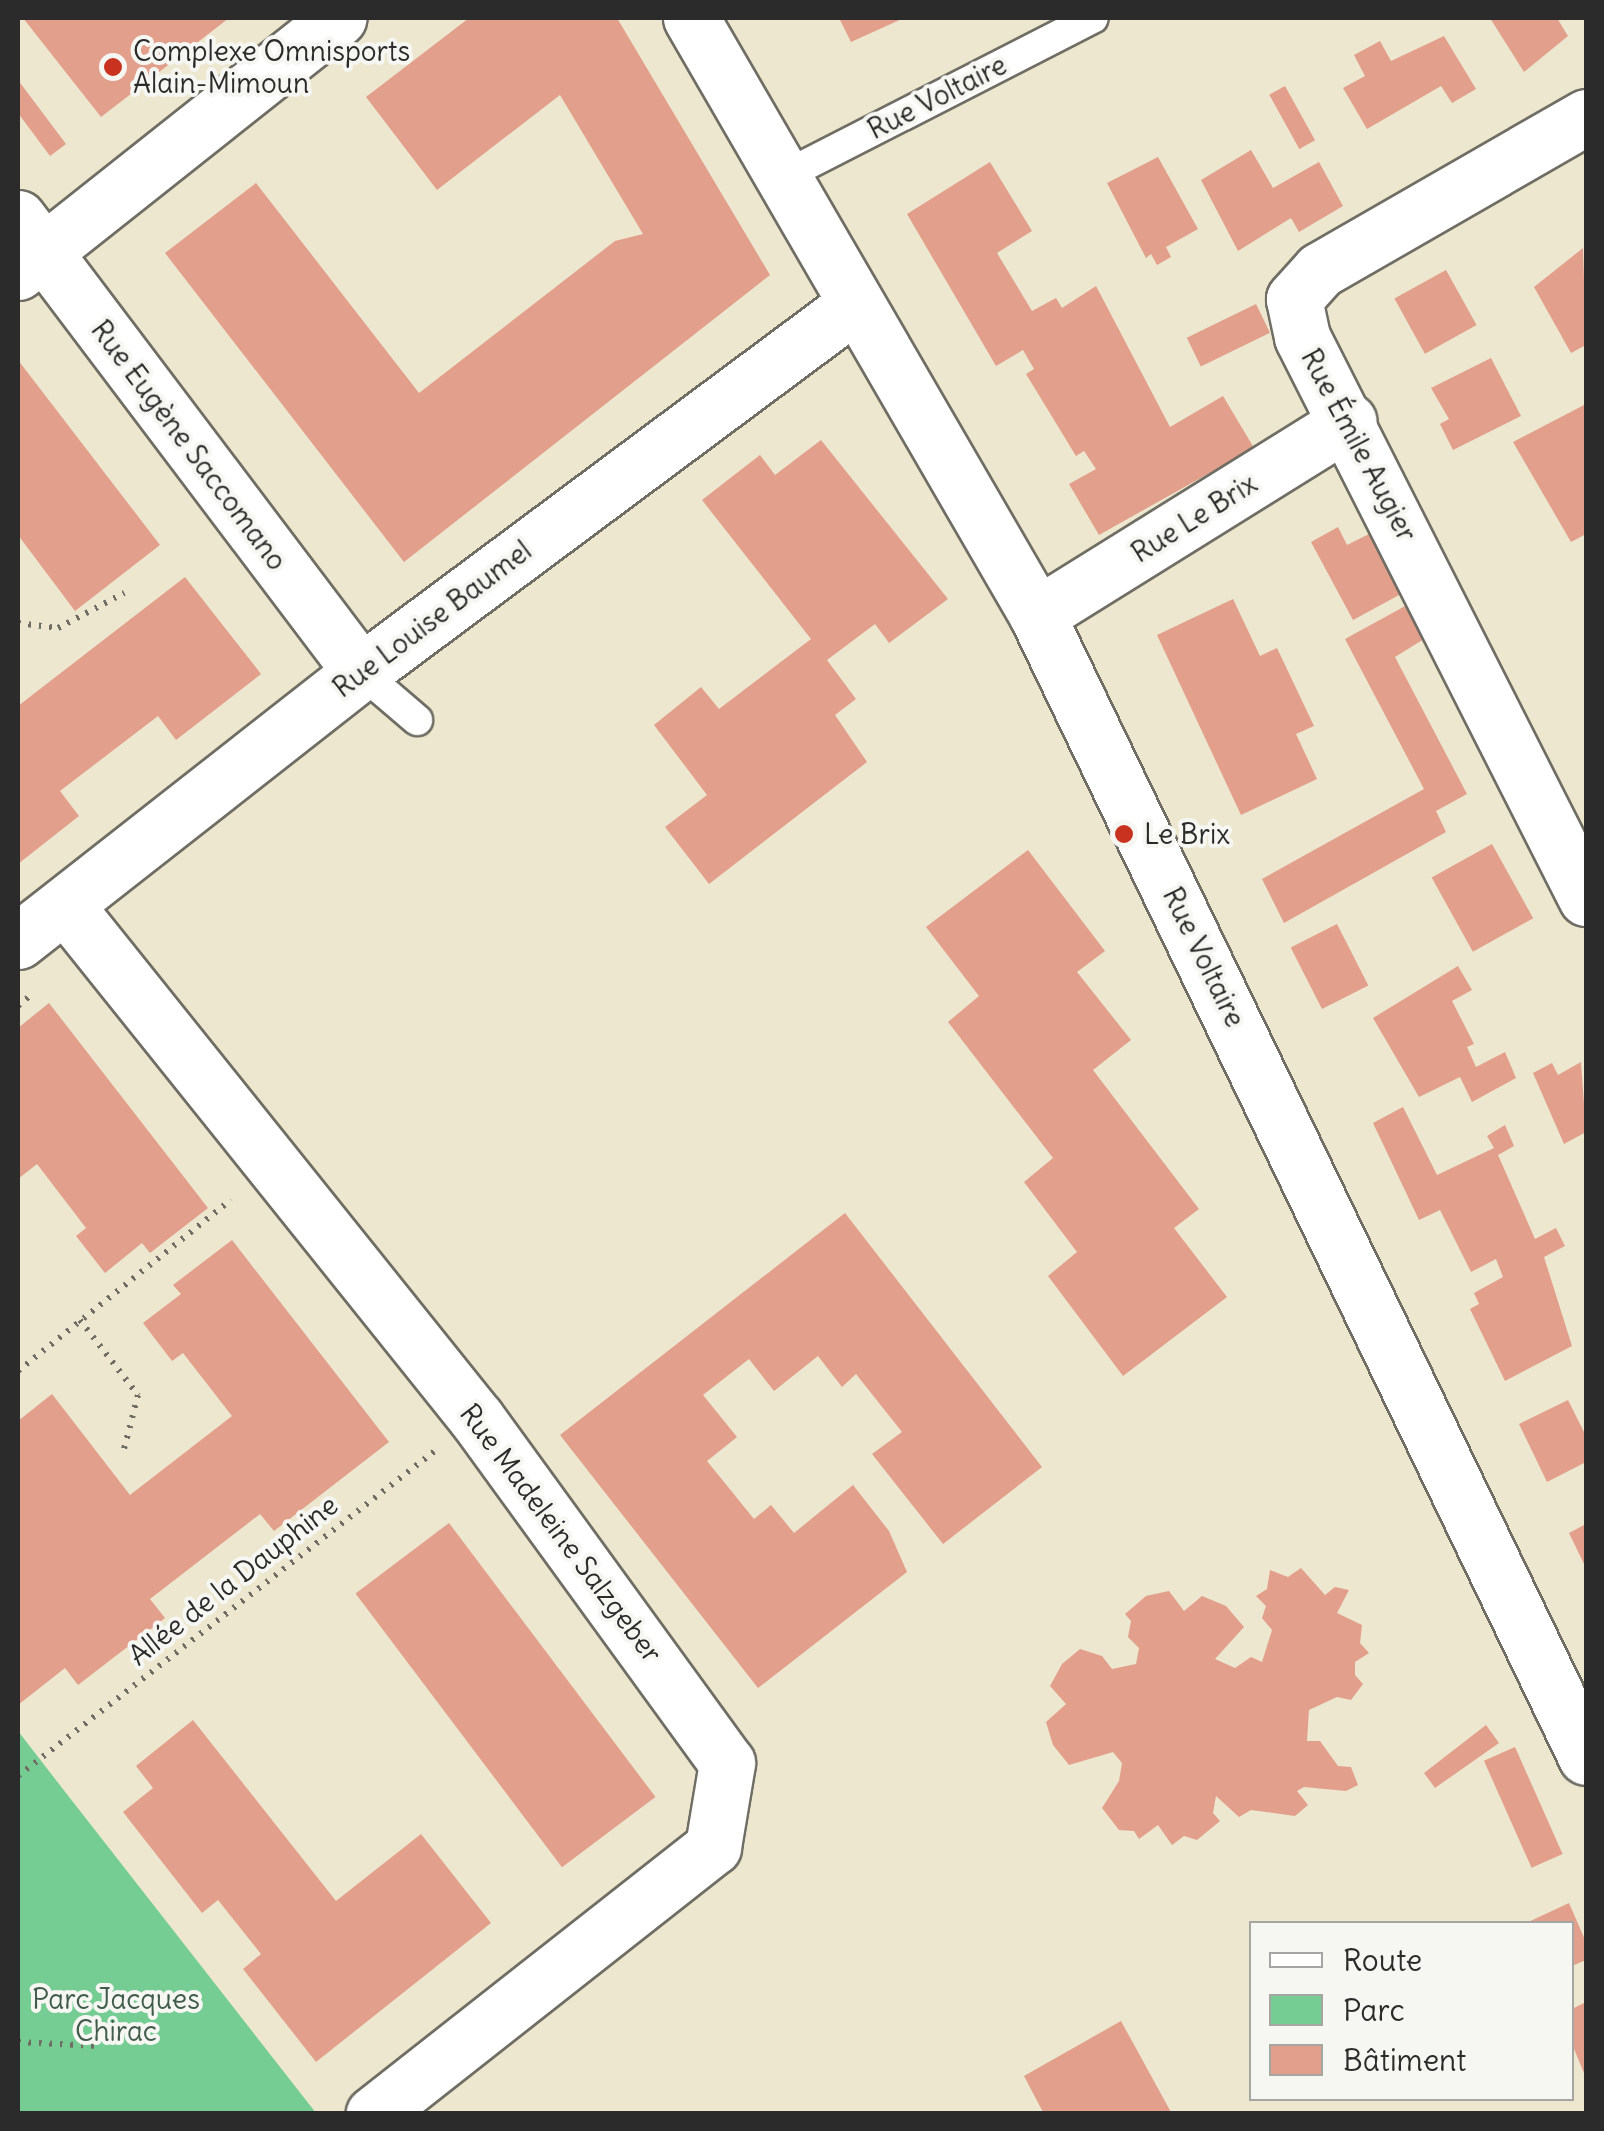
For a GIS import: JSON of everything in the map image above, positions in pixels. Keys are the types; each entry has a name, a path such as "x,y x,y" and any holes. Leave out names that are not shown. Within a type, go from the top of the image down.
{"street":[{"path":"26,247 339,18"},
{"name":"Rue Voltaire","path":"691,18 853,306 1038,615 1586,1758"},
{"name":"Rue Émile Augier","path":"1586,117 1320,270 1294,299 1302,337 1349,421 1586,898"},
{"name":"Rue Eugène Saccomano","path":"26,247 360,672"},
{"name":"Rue Louise Baumel","path":"18,942 360,672 853,306"},
{"name":"Rue Le Brix","path":"1038,615 1349,421"},
{"name":"Rue Madeleine Salzgeber","path":"65,906 477,1418 727,1763 713,1847 374,2114"}],"lane":[{"name":"Rue Voltaire","path":"782,177 1093,18"},
{"path":"360,672 417,720"}],"path":[{"path":"18,623 58,628 124,594"},
{"path":"18,1371 224,1206"},
{"path":"80,1320 138,1395 123,1453"},
{"name":"Allée de la Dauphine","path":"18,1776 477,1418"},
{"path":"18,2042 98,2046"}],"green space":[{"name":"Parc Jacques Chirac","path":"18,1731 66,1793 316,2113 18,2113"}],"building":[{"name":"Complexe Omnisports Alain-Mimoun","path":"23,18 229,18 101,117"},
{"path":"469,18 617,18 770,275 404,562 165,253 256,183 419,393 615,241 643,234 560,95 437,190 366,97"},
{"path":"839,18 904,18 851,42"},
{"path":"1490,18 1557,18 1568,36 1524,72"},
{"path":"1444,36 1476,89 1452,103 1441,86 1367,129 1343,88 1365,76 1354,55 1380,41 1391,61"},
{"path":"18,80 66,144 50,156 18,113"},
{"path":"1285,86 1315,140 1299,149 1269,95"},
{"path":"1251,150 1273,188 1319,162 1343,206 1299,232 1291,218 1238,251 1201,180"},
{"path":"1158,157 1198,229 1166,247 1171,257 1157,265 1151,254 1146,258 1107,183"},
{"path":"990,162 1032,231 997,253 1032,311 1056,298 1062,308 1096,286 1170,427 1223,396 1254,448 1099,535 1069,484 1096,469 1084,451 1076,456 1026,374 1034,369 1023,350 996,366 907,214"},
{"path":"1583,248 1586,345 1571,353 1534,287"},
{"path":"1446,270 1477,325 1425,354 1394,299"},
{"path":"1256,304 1270,333 1201,367 1187,338"},
{"path":"1491,358 1521,416 1453,450 1440,424 1449,419 1431,388"},
{"path":"18,360 160,545 75,611 18,535"},
{"path":"1586,404 1586,534 1571,542 1513,442"},
{"path":"821,440 948,599 889,643 875,624 827,660 856,699 835,715 867,762 709,884 665,827 707,795 654,725 701,687 719,709 811,639 702,500 760,455 775,475"},
{"path":"1338,527 1347,545 1371,533 1401,594 1353,620 1311,542"},
{"path":"185,577 261,674 176,740 158,716 60,791 79,816 18,864 18,706"},
{"path":"1233,599 1260,656 1277,648 1314,726 1296,734 1317,779 1241,815 1157,635"},
{"path":"1407,605 1424,639 1395,657 1467,794 1436,811 1446,832 1284,923 1262,879 1424,789 1345,639"},
{"path":"1492,844 1533,918 1473,952 1432,877"},
{"path":"1028,850 1105,951 1077,972 1131,1040 1093,1070 1199,1209 1174,1228 1227,1297 1123,1376 1048,1276 1077,1252 1024,1182 1053,1158 948,1022 979,996 926,927"},
{"path":"1337,924 1368,985 1322,1009 1291,948"},
{"path":"1458,966 1472,990 1452,1001 1474,1044 1467,1047 1476,1067 1505,1052 1516,1078 1472,1102 1460,1077 1419,1097 1373,1018"},
{"path":"49,1003 208,1208 150,1253 142,1243 105,1273 76,1236 86,1228 37,1164 18,1179 18,1028"},
{"path":"1581,1062 1586,1132 1564,1144 1533,1073 1552,1063 1558,1075"},
{"path":"1403,1107 1437,1175 1494,1148 1487,1136 1505,1125 1514,1146 1498,1155 1535,1239 1556,1228 1565,1246 1544,1257 1572,1346 1505,1381 1470,1309 1479,1304 1474,1293 1503,1277 1496,1259 1471,1272 1440,1210 1419,1220 1373,1123"},
{"path":"845,1213 1042,1467 943,1544 872,1454 902,1432 856,1374 842,1387 818,1356 774,1391 749,1359 703,1395 737,1437 707,1461 754,1519 771,1505 794,1533 853,1485 889,1531 907,1572 758,1688 560,1435"},
{"path":"232,1240 389,1442 274,1531 260,1514 150,1599 165,1618 78,1685 65,1668 18,1705 18,1421 52,1394 130,1495 232,1416 183,1353 172,1361 143,1323 181,1294 173,1285"},
{"path":"1568,1400 1586,1436 1586,1462 1547,1482 1519,1424"},
{"path":"449,1523 655,1797 562,1867 356,1593"},
{"path":"1586,1524 1586,1568 1569,1533"},
{"path":"1301,1568 1325,1595 1335,1587 1349,1590 1337,1613 1362,1625 1360,1643 1369,1653 1355,1662 1355,1675 1363,1684 1351,1700 1337,1697 1309,1710 1307,1741 1320,1741 1338,1766 1351,1767 1358,1785 1346,1791 1304,1787 1297,1791 1308,1805 1295,1816 1251,1810 1239,1817 1216,1796 1213,1813 1220,1821 1197,1840 1184,1836 1172,1845 1158,1825 1139,1839 1134,1831 1119,1830 1102,1808 1119,1781 1122,1763 1113,1752 1069,1765 1053,1745 1046,1722 1066,1704 1050,1686 1062,1664 1080,1649 1102,1656 1112,1669 1136,1664 1139,1648 1128,1637 1131,1621 1125,1614 1146,1596 1169,1591 1184,1611 1202,1596 1226,1606 1244,1627 1215,1659 1235,1668 1251,1657 1262,1662 1272,1630 1262,1618 1266,1606 1256,1596 1267,1589 1270,1570 1288,1577"},
{"path":"193,1720 336,1901 421,1834 491,1923 316,2062 243,1969 261,1954 218,1900 202,1913 123,1812 153,1788 136,1766"},
{"path":"1486,1725 1499,1743 1435,1788 1424,1773"},
{"path":"1515,1747 1563,1854 1532,1868 1484,1761"},
{"path":"1569,1903 1586,1942 1586,1960 1574,1965 1574,1921 1530,1921"},
{"path":"1586,2002 1586,2078 1574,2049 1574,2008"},
{"path":"1121,2021 1172,2114 1044,2114 1024,2076"}],"place":[{"name":"Complexe Omnisports Alain-Mimoun","path":"113,67"},
{"name":"Le Brix","path":"1124,834"}]}
